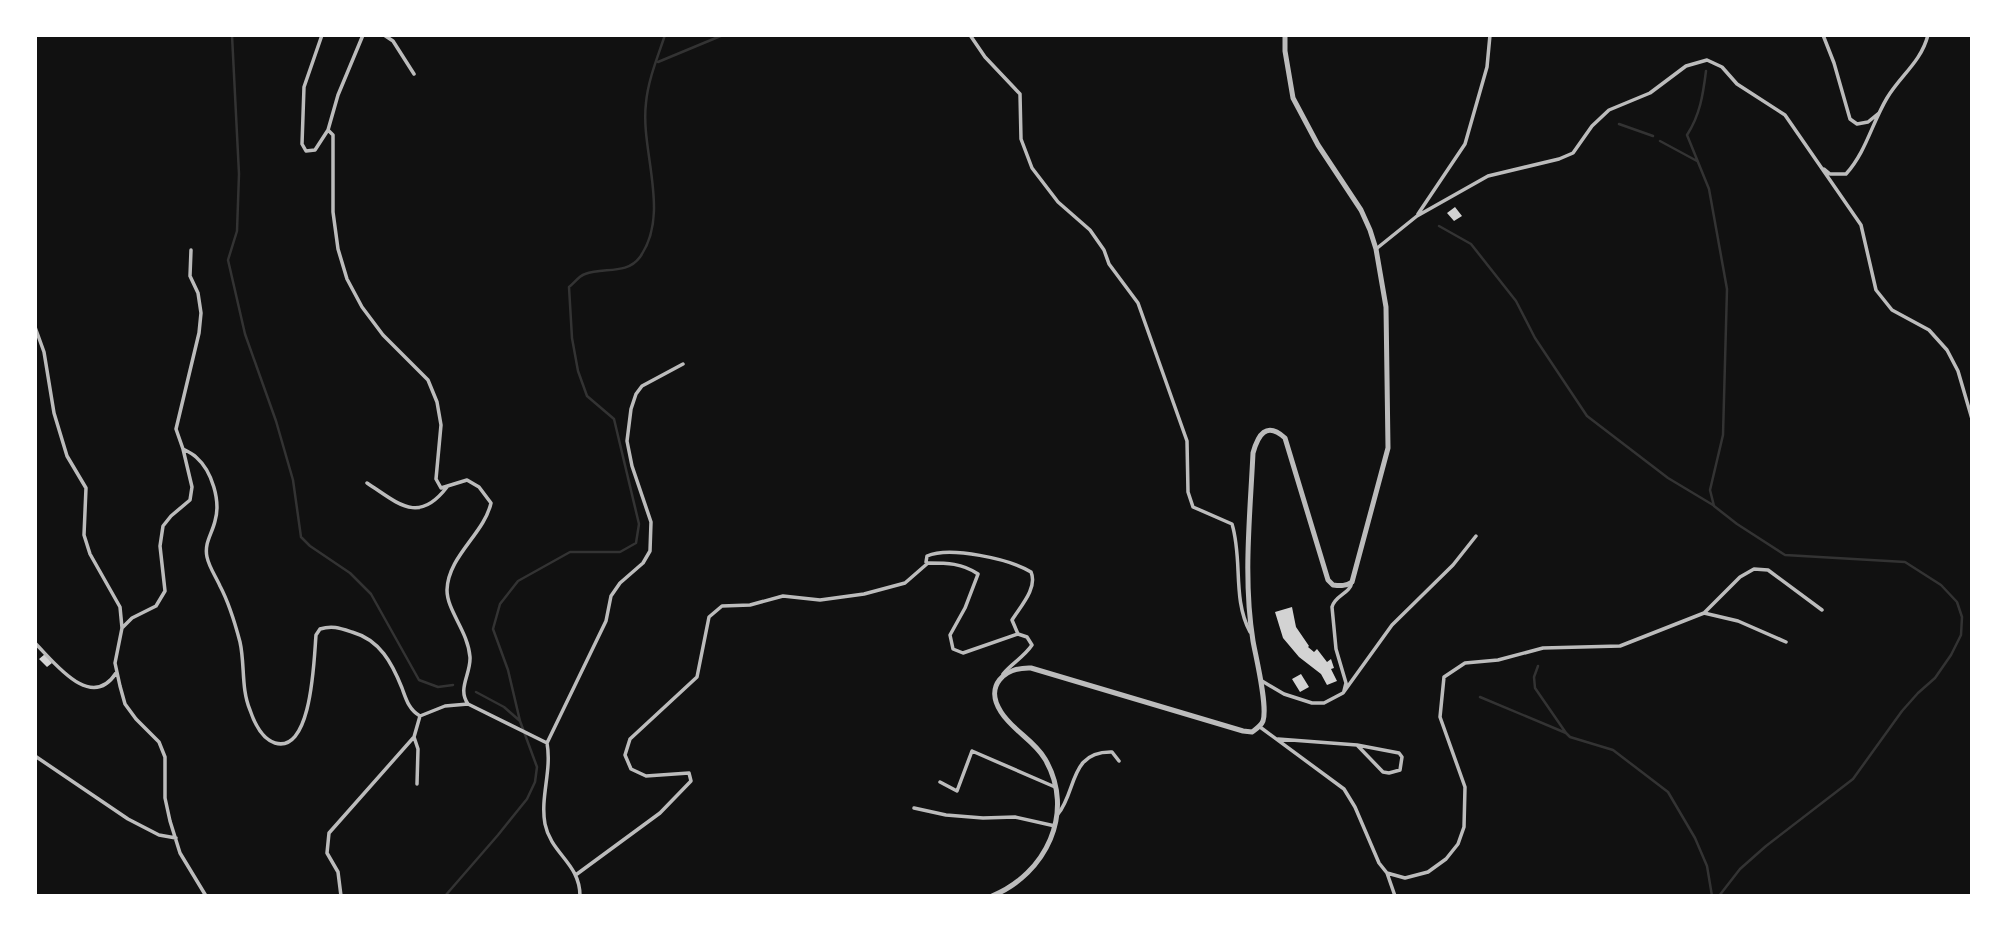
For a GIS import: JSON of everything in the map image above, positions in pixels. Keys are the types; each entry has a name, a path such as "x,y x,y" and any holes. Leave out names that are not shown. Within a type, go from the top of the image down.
{"street":[{"path":"322,35 304,87 302,144 306,151 315,150 328,130 338,96 363,35"},
{"path":"384,35 393,41 414,74"},
{"path":"970,35 985,57 1020,94 1021,139 1032,168 1058,202 1090,229 1104,250 1108,264 1138,303 1187,441 1188,492 1193,507 1231,524 1237,540 1238,592 1242,617 1253,636"},
{"path":"1285,35 1293,97 1318,145 1361,210 1376,249 1386,307 1388,448 1352,582 1348,590 1333,601 1332,607 1335,642 1346,683 1343,693"},
{"path":"1417,216 1465,144 1487,67 1490,35"},
{"path":"1823,35 1850,119 1857,124 1868,122 1881,112"},
{"path":"1821,166 1830,174 1846,174 1862,153 1888,97 1919,59 1928,35"},
{"path":"1376,249 1417,216 1488,176 1559,159 1573,153 1592,127 1609,110 1650,93 1686,66 1707,60 1722,67 1737,84 1785,115 1861,225 1875,290 1892,310 1929,330 1947,350 1958,371 1972,419"},
{"path":"328,130 333,135 333,212 338,249 347,279 362,307 383,335 428,380 437,402 441,425 436,479 441,488 467,480 479,487 491,503 454,567 448,587 449,602 465,632 468,645 470,665 463,695 468,704"},
{"path":"122,628 132,618 156,606 164,591 160,546 163,526 190,500 192,487 176,429 201,313 198,293 190,276 191,250"},
{"path":"35,327 44,352 54,413 67,456 86,488 85,535 90,554 120,607 122,628 115,663 125,704 159,742 165,757 165,798 180,853 206,896"},
{"path":"580,896 577,874 553,844 545,824 545,798 550,767 547,743 606,621 611,596 620,583 643,563 650,551 651,522 632,466 627,441 636,394 642,386 683,364"},
{"path":"999,680 1007,671 1031,668 1243,731 1252,732 1259,727 1264,719 1247,594 1247,558 1253,453 1257,437 1270,430 1285,438 1328,580 1338,586 1346,586 1352,582"},
{"path":"183,449 196,457 208,472 214,490 217,506 215,521 207,539 206,556 233,619 244,665 245,695 250,710 264,736 270,741 286,744 300,733 310,694 316,635 320,629 331,626 366,636 377,644 395,673 406,702 415,714 420,716 444,706 468,704 547,743"},
{"path":"367,483 400,504 418,508 431,505 447,487"},
{"path":"1260,680 1284,694 1312,703 1324,703 1343,693 1392,625 1453,565 1476,536"},
{"path":"577,874 660,813 691,781 689,773 646,776 631,769 625,755 630,739 697,677 709,617 722,607 750,605 783,596 820,600 864,594 905,583 926,563 927,556 936,552 981,555 1031,572 1032,587 1012,620 1018,634"},
{"path":"926,563 967,566 978,574 965,608 950,635 953,649 963,653 1018,634 1027,637 1032,645 1027,653 1013,662 999,680 995,689 996,700 1000,711 1045,758 1059,803 1058,814 1051,843 1026,877 992,896"},
{"path":"1387,873 1405,878 1428,872 1446,859 1458,844 1464,827 1465,787 1451,755 1440,717 1444,677 1465,663 1498,660 1543,648 1620,646 1704,613 1740,577 1754,569 1768,570 1822,610"},
{"path":"1704,613 1738,621 1786,642"},
{"path":"35,643 75,683 99,687 110,682 117,671"},
{"path":"341,896 338,872 327,853 329,833 414,737 420,716"},
{"path":"1259,727 1344,789 1355,807 1379,863 1387,873 1395,896"},
{"path":"414,737 418,749 417,784"},
{"path":"1276,739 1357,745 1399,753 1403,764 1400,769 1383,772 1357,745"},
{"path":"940,782 957,791 972,751 1055,787"},
{"path":"1058,814 1066,804 1076,769 1107,752 1112,752 1119,761"},
{"path":"35,756 128,818 159,835 176,838"},
{"path":"914,808 946,816 1014,817 1055,826"}],"building":[{"path":"1455,207 1462,216 1454,221 1447,213"},
{"path":"1292,607 1296,627 1308,647 1314,652 1317,649 1327,662 1331,659 1334,668 1331,669 1337,681 1327,685 1321,674 1299,657 1283,638 1275,612"},
{"path":"45,654 52,663 47,667 39,659"},
{"path":"1301,674 1309,687 1300,692 1292,679"}],"waterway":[{"path":"232,35 239,174 237,231 228,260 245,334 276,421 293,480 301,537 350,573 371,594 419,680 438,687 453,685"},
{"path":"445,896 527,799 535,782 537,767 520,721 508,670 493,629 500,604 518,581 570,552 620,552 636,543 639,524 614,419 587,396 578,371 572,338 569,287 585,274 635,263 649,240 654,202 645,122 646,103 651,77 665,35"},
{"path":"658,62 723,35"},
{"path":"1706,71 1700,104 1687,135 1709,189 1727,289 1723,435 1710,490 1714,506 1785,555 1905,562 1941,585 1957,602 1962,617 1961,635 1951,655 1935,678 1902,711 1853,779 1766,846 1740,869 1719,896"},
{"path":"1619,124 1653,136"},
{"path":"1660,141 1697,161"},
{"path":"1439,226 1471,244 1516,301 1535,338 1587,416 1668,478 1713,505"},
{"path":"1538,666 1534,677 1535,688 1566,733"},
{"path":"476,692 504,707 520,721"},
{"path":"1480,697 1570,737 1613,750 1668,792 1695,838 1707,866 1712,896"}]}
